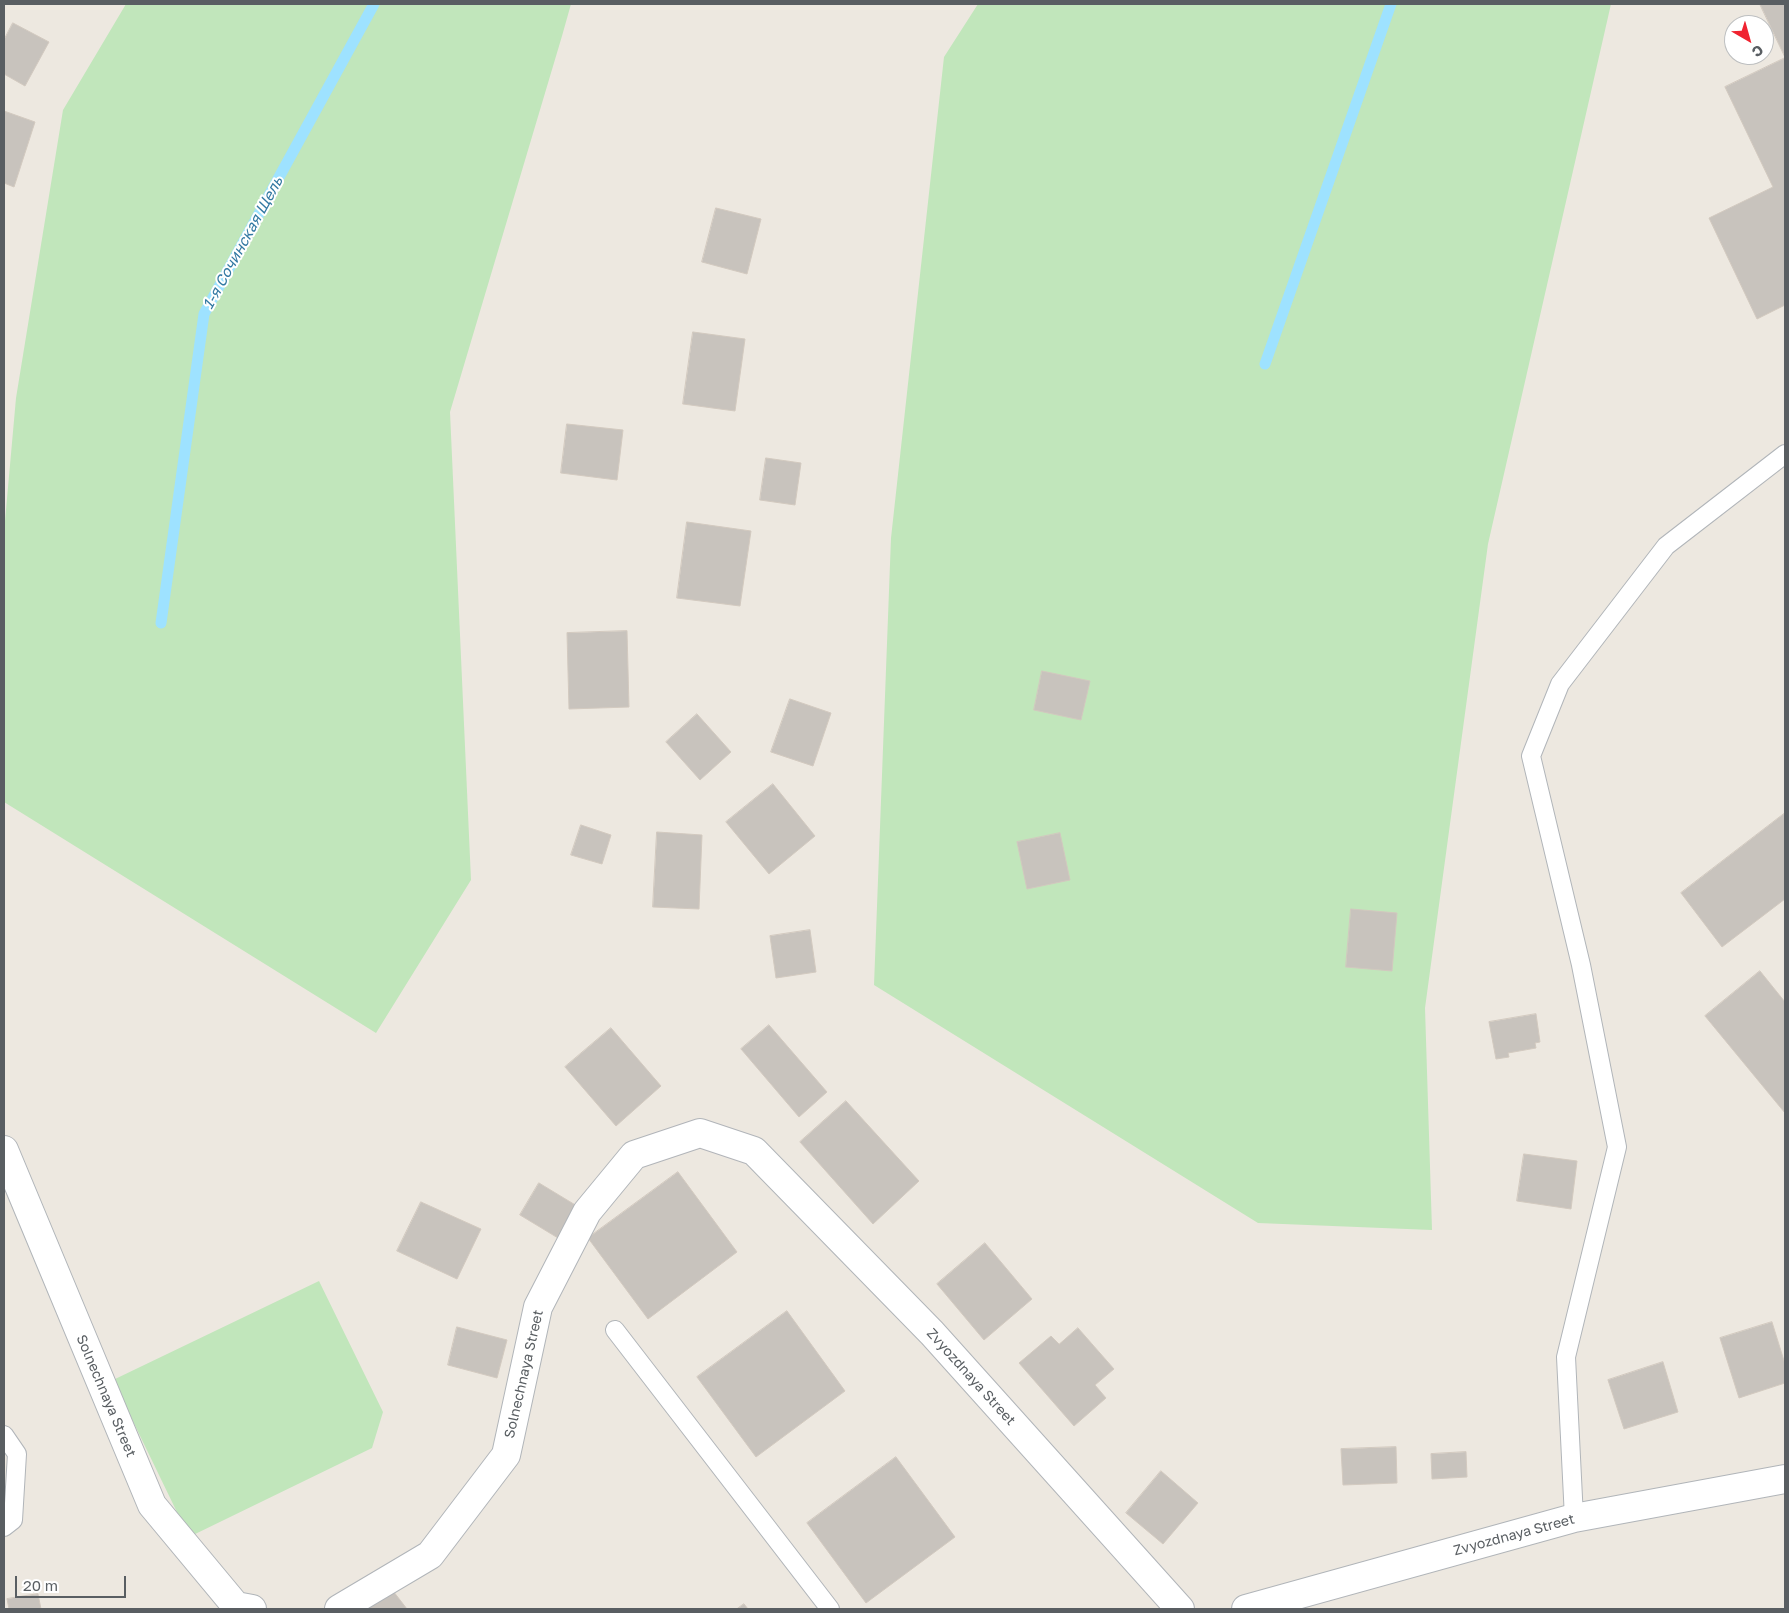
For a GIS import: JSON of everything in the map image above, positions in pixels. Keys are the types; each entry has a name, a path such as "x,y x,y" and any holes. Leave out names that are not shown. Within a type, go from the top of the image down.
{"street":[{"name":"Solnechnaya Street","path":"339,1609 430,1555 506,1455 538,1307 587,1212 634,1155 700,1133 754,1151"},
{"name":"Solnechnaya Street","path":"4,1150 152,1506 236,1606 252,1609"},
{"name":"Zvyozdnaya Street","path":"754,1151 932,1333 1180,1609"},
{"name":"Zvyozdnaya Street","path":"1246,1609 1574,1518 1785,1479"}],"lane":[{"path":"1574,1518 1566,1357 1617,1147 1581,965 1531,756 1560,684 1666,546 1785,454"},
{"path":"615,1330 830,1609"},
{"path":"4,1435 17,1454 13,1520 4,1527"}],"green space":[{"path":"126,4 571,4 450,412 471,880 376,1033 4,802 4,532 16,398 63,110"},
{"path":"978,4 1611,4 1488,544 1425,1008 1432,1230 1258,1223 874,985 891,538 944,57"},
{"path":"319,1281 383,1412 372,1448 189,1537 113,1380"}],"building":[{"path":"1760,4 1785,4 1785,57 1774,34 1774,15 1765,15"},
{"path":"13,23 49,42 25,86 4,74 4,40"},
{"path":"1785,58 1785,305 1757,319 1709,218 1773,187 1725,87 1774,65"},
{"path":"4,111 35,122 14,187 4,183"},
{"path":"716,208 761,219 747,274 702,262"},
{"path":"693,332 745,339 735,411 683,404"},
{"path":"567,424 623,430 617,480 561,473"},
{"path":"766,458 801,463 795,505 760,500"},
{"path":"687,522 751,531 740,606 677,598"},
{"path":"627,631 629,707 569,709 567,633"},
{"path":"1042,671 1090,681 1081,720 1034,710"},
{"path":"790,699 831,713 813,766 771,752"},
{"path":"697,714 731,752 700,780 666,742"},
{"path":"773,784 815,836 769,874 726,822"},
{"path":"1785,813 1785,899 1722,947 1681,893"},
{"path":"581,825 611,835 602,864 571,855"},
{"path":"657,832 702,835 699,909 653,907"},
{"path":"1060,833 1070,880 1027,889 1017,842"},
{"path":"1351,909 1397,913 1392,971 1346,967"},
{"path":"810,930 816,972 776,978 770,936"},
{"path":"1760,971 1785,1002 1785,1113 1705,1016"},
{"path":"1536,1014 1540,1042 1535,1043 1536,1048 1508,1053 1509,1057 1496,1059 1489,1022"},
{"path":"769,1025 827,1092 799,1117 741,1049"},
{"path":"611,1028 661,1086 616,1126 565,1067"},
{"path":"846,1101 919,1181 873,1224 800,1142"},
{"path":"1524,1154 1577,1161 1571,1209 1517,1201"},
{"path":"678,1172 737,1252 648,1319 588,1238"},
{"path":"539,1183 577,1206 558,1238 520,1215"},
{"path":"421,1202 481,1229 457,1279 397,1251"},
{"path":"985,1243 1032,1299 984,1340 937,1284"},
{"path":"787,1311 845,1391 756,1457 697,1377"},
{"path":"1772,1322 1785,1364 1785,1383 1739,1398 1720,1338"},
{"path":"457,1327 507,1340 497,1378 448,1365"},
{"path":"1078,1328 1114,1369 1095,1385 1106,1398 1074,1426 1019,1363 1051,1336 1059,1344"},
{"path":"1663,1362 1678,1412 1624,1429 1608,1380"},
{"path":"1396,1447 1397,1483 1343,1485 1341,1449"},
{"path":"1466,1452 1467,1477 1432,1479 1431,1454"},
{"path":"896,1457 955,1537 866,1603 807,1523"},
{"path":"1161,1471 1198,1503 1163,1544 1126,1513"},
{"path":"390,1587 407,1609 371,1609 367,1604"},
{"path":"38,1594 41,1609 9,1609 7,1599"},
{"path":"744,1604 748,1609 737,1609"}],"waterway":[{"name":"1-я Сочинская Щель","path":"161,623 204,314 374,4"},
{"path":"1265,364 1391,4"}]}
